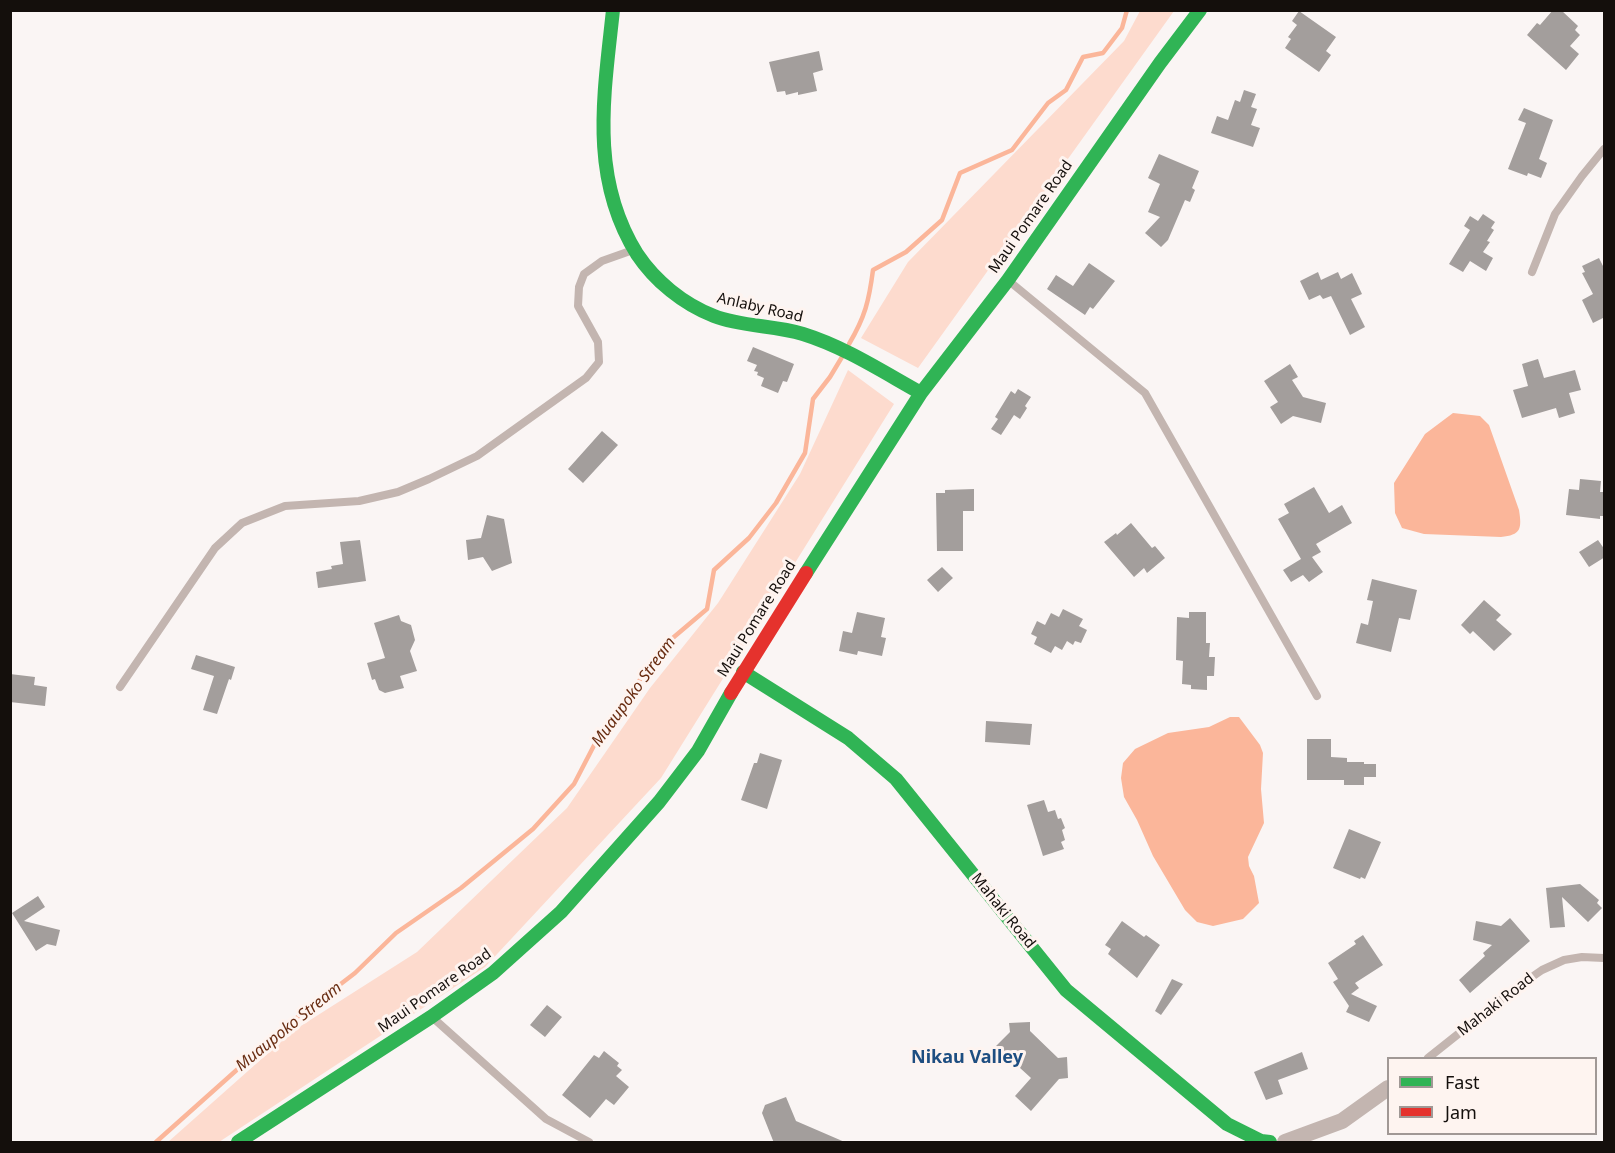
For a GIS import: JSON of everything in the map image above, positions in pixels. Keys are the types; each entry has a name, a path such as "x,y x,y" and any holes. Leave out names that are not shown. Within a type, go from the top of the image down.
{"street":[{"name":"Anlaby Road","path":"614,10 604,111 603,151 606,183 614,212 633,250 653,276 682,301 716,317 802,334 841,350 921,393"},
{"name":"Maui Pomare Road","path":"238,1143 431,1017 493,973 561,912 659,802 698,752 743,672 921,393 1008,280 1160,63 1200,10"},
{"name":"Mahaki Road","path":"743,672 848,738 896,778 1066,990 1227,1124 1261,1141 1270,1143"},
{"path":"1285,1143 1342,1121 1387,1089"}],"lane":[{"path":"1532,272 1555,214 1605,149"},
{"path":"120,687 215,548 242,523 285,506 359,501 398,492 429,479 477,456 586,378 599,362 598,342 578,306 579,287 584,274 593,267 602,261 633,250"},
{"path":"1008,280 1145,393 1317,696"},
{"name":"Mahaki Road","path":"1430,1057 1516,988 1542,970 1564,960 1582,957 1605,958"},
{"path":"431,1017 546,1119 589,1143"}],"shaded area":[{"path":"1140,11 1174,11 918,368 861,338 908,262 1124,41"},
{"path":"848,370 894,404 661,778 485,967 219,1142 168,1142 293,1031 417,952 567,808 650,688 718,603 800,474"},
{"path":"1453,413 1480,416 1489,425 1519,510 1520,526 1513,535 1501,537 1424,534 1402,528 1395,513 1394,483 1425,434"},
{"path":"1230,717 1239,717 1260,745 1263,753 1261,789 1264,823 1248,857 1259,903 1243,919 1213,926 1197,922 1185,910 1153,856 1124,797 1121,778 1123,763 1135,749 1168,733 1209,727"}],"building":[{"path":"1553,10 1561,10 1578,26 1575,30 1580,35 1570,46 1579,54 1566,70 1527,35 1537,23 1540,25"},
{"path":"1299,11 1336,37 1326,51 1331,55 1319,72 1285,48 1291,39 1288,37 1297,25 1292,21"},
{"path":"819,51 823,70 813,73 817,91 798,95 798,92 786,95 785,91 777,92 769,62"},
{"path":"1244,90 1256,94 1251,107 1257,109 1251,125 1260,128 1253,147 1211,133 1217,116 1228,120 1235,100 1240,102"},
{"path":"1524,108 1553,120 1539,159 1547,163 1541,178 1508,169 1526,123 1518,120"},
{"path":"1159,154 1199,171 1192,188 1195,190 1190,202 1185,200 1168,240 1161,247 1145,233 1160,217 1148,212 1160,184 1148,178"},
{"path":"1483,214 1495,222 1491,228 1494,230 1487,241 1490,242 1483,252 1493,258 1486,271 1470,261 1463,272 1449,264 1470,230 1464,226 1470,216 1478,221"},
{"path":"1599,258 1605,270 1605,317 1593,323 1582,300 1593,294 1582,273 1585,272 1582,266"},
{"path":"1089,263 1115,281 1093,309 1090,307 1085,315 1047,289 1056,275 1073,286"},
{"path":"1318,272 1321,280 1338,272 1341,279 1352,273 1362,294 1351,299 1365,327 1350,335 1331,296 1323,299 1320,295 1309,300 1300,281"},
{"path":"753,347 794,364 787,382 783,381 778,393 761,386 764,378 754,371 757,365 747,361"},
{"path":"1538,359 1544,378 1575,370 1581,390 1569,393 1575,413 1559,418 1556,408 1522,418 1513,390 1528,386 1522,364"},
{"path":"1290,364 1298,377 1292,380 1303,397 1326,403 1321,423 1293,416 1281,424 1270,407 1278,402 1264,381"},
{"path":"1018,389 1031,397 1025,406 1027,408 1020,419 1014,415 1001,435 991,429 998,419 995,417 1011,391 1015,394"},
{"path":"602,431 618,445 583,483 568,469"},
{"path":"1580,479 1601,481 1600,492 1605,492 1605,516 1600,516 1600,519 1566,515 1569,489 1579,490"},
{"path":"1314,487 1329,513 1342,505 1352,523 1316,544 1321,552 1312,557 1323,572 1309,582 1303,575 1291,582 1283,570 1301,559 1278,519 1289,513 1284,504"},
{"path":"974,489 974,511 963,511 963,551 937,551 936,493 945,493 945,490"},
{"path":"487,515 504,519 512,563 492,571 483,557 468,560 466,540 481,538"},
{"path":"1131,523 1152,548 1155,546 1165,558 1147,573 1144,568 1134,577 1104,542"},
{"path":"360,540 366,581 318,588 316,572 343,564 340,542"},
{"path":"1598,540 1605,550 1605,557 1589,567 1579,552"},
{"path":"942,567 953,578 938,592 927,580"},
{"path":"1372,579 1417,590 1410,620 1399,618 1391,652 1356,643 1361,623 1368,625 1373,601 1367,600"},
{"path":"1484,600 1501,615 1496,620 1512,634 1494,651 1473,631 1470,634 1461,625"},
{"path":"1063,609 1083,619 1079,626 1087,630 1081,643 1075,641 1073,645 1067,641 1062,650 1055,646 1051,653 1034,644 1037,637 1031,634 1037,621 1045,625 1051,613 1059,617"},
{"path":"857,612 885,618 881,637 886,638 882,656 858,651 857,655 839,651 843,631 852,633"},
{"path":"1189,612 1206,612 1206,643 1210,643 1209,657 1215,657 1214,676 1207,676 1207,690 1191,689 1191,685 1182,684 1183,661 1176,660 1177,617 1189,618"},
{"path":"399,615 401,621 411,625 415,640 410,651 417,671 400,676 404,688 385,693 379,690 375,679 372,680 367,663 385,658 374,623"},
{"path":"196,655 235,667 217,714 203,710 214,676 191,669"},
{"path":"10,674 35,677 34,685 47,687 45,706 10,702"},
{"path":"986,721 1032,724 1030,745 985,742"},
{"path":"1307,739 1331,739 1331,757 1347,758 1347,762 1376,764 1376,777 1364,777 1364,785 1344,785 1344,780 1307,780"},
{"path":"760,753 782,760 767,809 741,800 754,763 757,763"},
{"path":"1044,800 1048,812 1055,810 1058,819 1061,818 1065,828 1062,830 1065,840 1061,842 1064,849 1043,856 1027,805"},
{"path":"1349,829 1381,842 1365,879 1333,868"},
{"path":"1580,884 1599,900 1597,903 1602,908 1588,922 1562,897 1565,927 1550,928 1546,888"},
{"path":"38,896 45,907 24,921 60,930 56,946 47,944 36,951 12,913"},
{"path":"1510,918 1530,941 1470,993 1459,980 1485,956 1483,953 1492,945 1473,940 1476,921 1501,926"},
{"path":"1122,921 1160,945 1137,978 1108,954 1111,949 1105,945"},
{"path":"1363,935 1383,965 1355,983 1359,988 1351,994 1377,1006 1369,1022 1346,1012 1349,1006 1333,982 1338,979 1328,963 1356,944 1354,941"},
{"path":"1172,979 1183,984 1161,1015 1155,1011"},
{"path":"547,1005 562,1017 545,1037 530,1025"},
{"path":"1030,1022 1030,1031 1058,1058 1067,1057 1068,1078 1059,1079 1031,1111 1015,1096 1031,1078 996,1046 1010,1032 1009,1023"},
{"path":"604,1051 619,1063 617,1066 622,1070 616,1076 629,1087 614,1105 606,1099 590,1118 562,1095 594,1055 599,1058"},
{"path":"1302,1052 1308,1069 1278,1080 1283,1094 1266,1100 1254,1072"},
{"path":"786,1097 796,1121 847,1143 774,1143 762,1113 765,1105"}],"waterway":[{"name":"Muaupoko Stream","path":"849,344 866,308 873,270 906,252 942,220 960,173 1012,150 1048,103 1066,90 1083,57 1103,53 1122,28 1127,10"},
{"name":"Muaupoko Stream","path":"156,1142 286,1026 355,973 396,933 461,888 533,829 574,784 601,732 668,642 707,609 714,570 749,538 776,503 805,453 813,399 842,357"}],"traffic: fast":[{"path":"613,10 604,104 606,165 612,195 622,225 644,264 671,291 703,311 725,320 792,331 819,339 864,360 921,393"},
{"path":"806,573 921,393 1008,280 1160,63 1200,10"},
{"path":"743,672 848,738 896,779 1066,990 1227,1124 1261,1141 1270,1142"},
{"path":"238,1142 431,1017 493,973 561,912 659,802 698,751 731,693"}],"traffic: jam":[{"path":"731,693 806,573"}],"district":[{"name":"Nikau Valley","path":"967,1058"}]}
